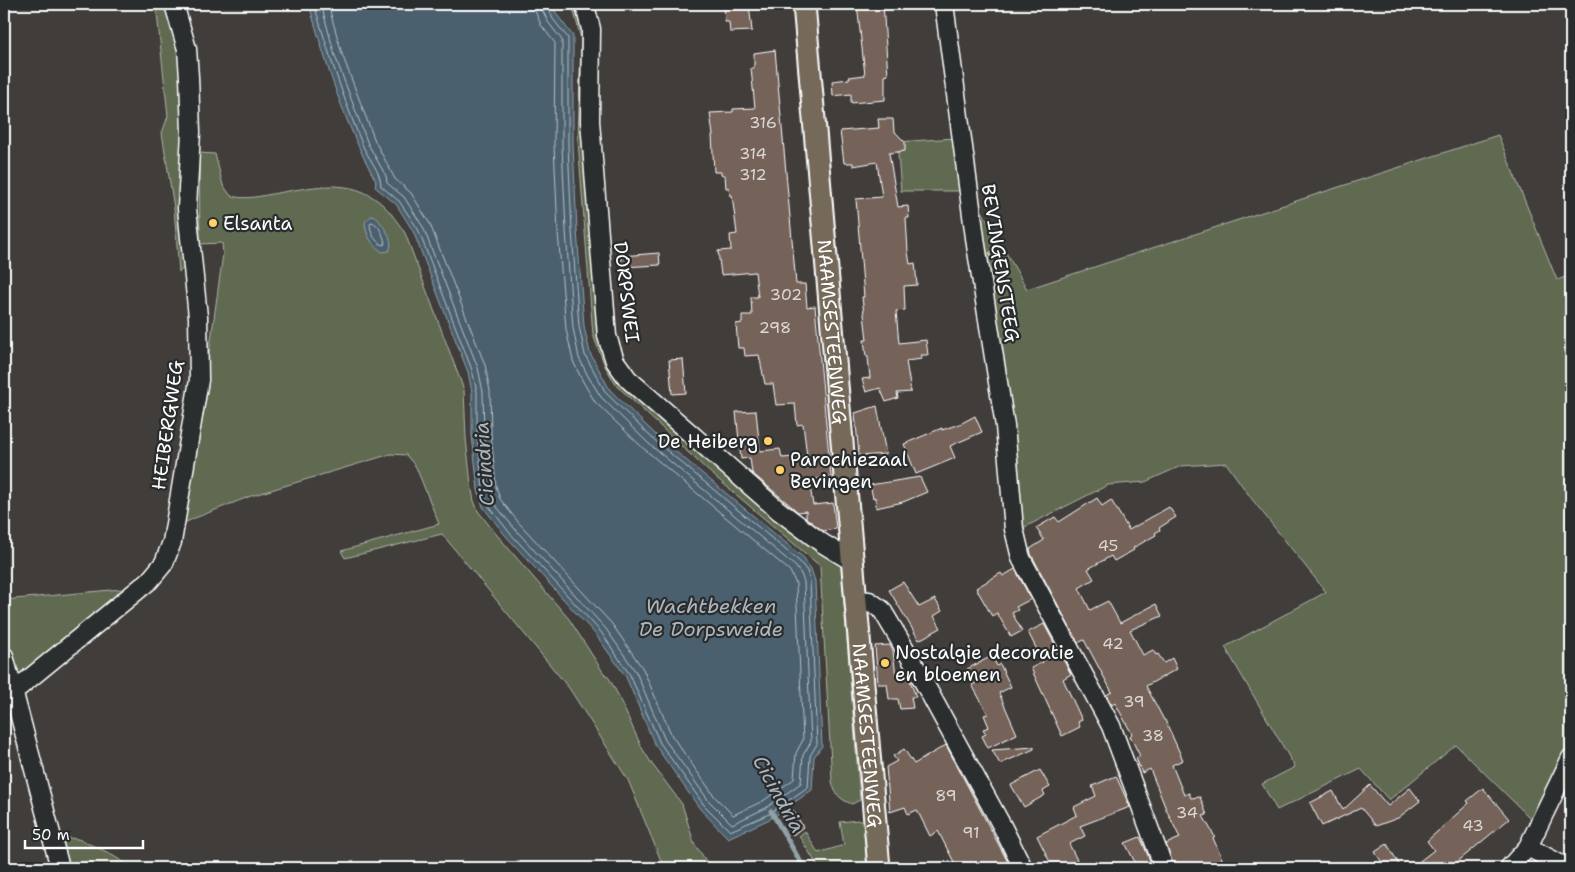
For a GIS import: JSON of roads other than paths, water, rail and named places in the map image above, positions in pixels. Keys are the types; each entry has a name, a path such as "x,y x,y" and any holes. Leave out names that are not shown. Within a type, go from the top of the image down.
{"main road":[{"name":"NAAMSESTEENWEG","path":"804,4 879,868"}],"street":[{"name":"HEIBERGWEG","path":"13,692 150,580 164,563 172,542 199,380 198,317 187,208 191,132 189,76 187,49 174,4"},
{"name":"BEVINGENSTEEG","path":"944,4 974,236 1005,426 1014,529 1022,558 1111,726 1164,868"},
{"name":"DORPSWEI","path":"585,6 591,29 590,121 603,299 607,336 616,361 628,379 778,510 822,543 853,562"},
{"path":"856,600 868,601 882,610 998,817 1024,868"},
{"path":"4,656 60,868"},
{"path":"1509,868 1528,847 1571,758"},
{"path":"1528,847 1567,868"}],"water":[{"name":"Wachtbekken De Dorpsweide","path":"309,4 551,4 573,36 573,145 577,230 584,326 590,353 610,390 656,435 804,558 811,569 815,581 822,746 814,757 812,790 772,818 728,838 700,809 655,745 626,677 596,635 505,535 483,507 478,490 472,435 472,392 468,372 413,231 396,204 375,187 376,181 355,138 337,94"},
{"path":"371,216 376,217 387,233 390,242 389,251 382,252 370,239 365,222"}],"waterway":[{"name":"Cicindria","path":"771,811 804,868"}],"place":[{"name":"Elsanta","path":"213,223"},
{"name":"De Heiberg","path":"768,441"},
{"name":"Parochiezaal Bevingen","path":"780,470"},
{"name":"Nostalgie decoratie en bloemen","path":"885,663"}]}
